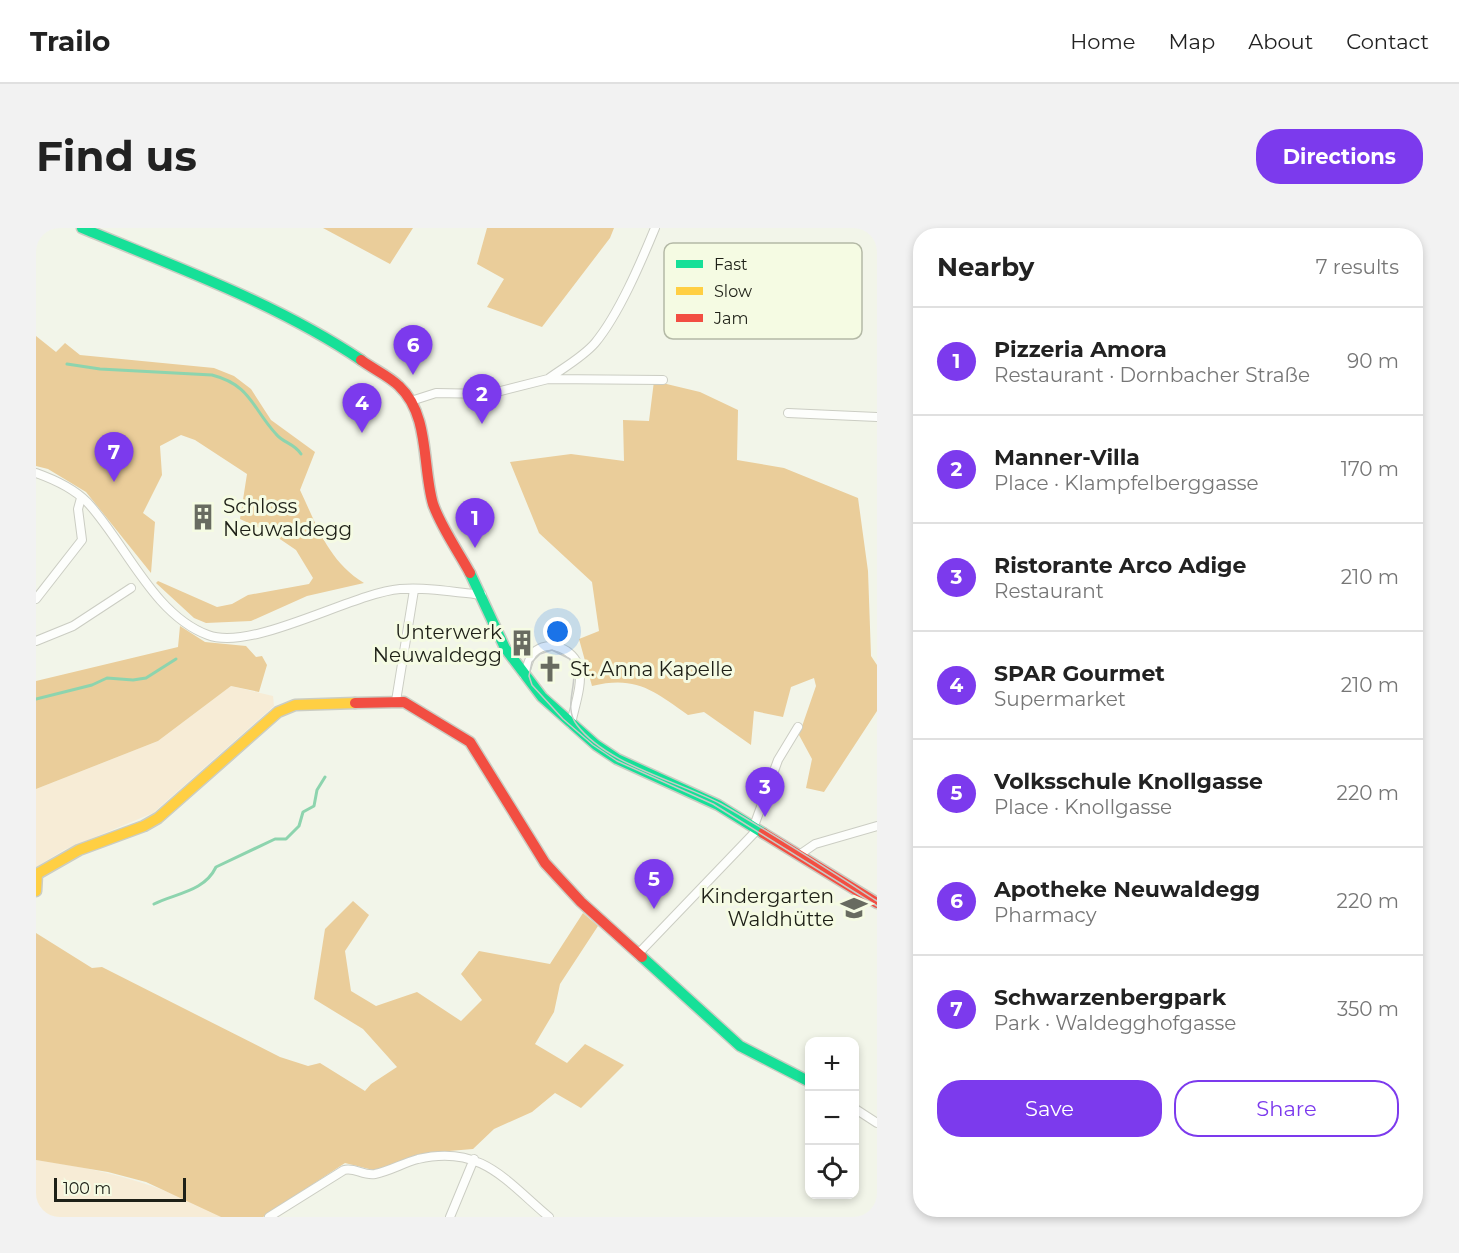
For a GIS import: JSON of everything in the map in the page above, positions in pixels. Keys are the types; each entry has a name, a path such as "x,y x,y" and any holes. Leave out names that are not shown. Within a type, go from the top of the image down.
{"main road":[{"path":"82,228 197,276 328,339 387,377 411,401 419,420 432,501 482,595 505,648 542,697 571,724 617,759 711,802 877,903"},
{"path":"36,891 37,874 60,860 158,818 278,712 308,704 396,700 418,709 475,747 555,876 740,1046 805,1079"}],"street":[{"path":"548,379 589,349 598,338 640,264 656,228"},
{"path":"411,401 436,393 489,394 548,379 663,380"},
{"path":"788,414 877,417"},
{"path":"36,473 59,483 81,498 142,580 185,622 210,636 242,637 391,591 414,590 482,595"},
{"path":"36,599 82,540 78,509 81,498"},
{"path":"36,640 73,626 131,588"},
{"path":"396,700 414,590"},
{"path":"524,675 532,654 539,649 554,646 570,653 579,670 571,724"},
{"path":"639,953 756,828 778,760 798,727"},
{"path":"799,855 810,845 877,826"},
{"path":"859,1111 877,1123"},
{"path":"269,1217 344,1170 351,1169 368,1175 432,1157 474,1159 487,1165 549,1217"},
{"path":"450,1217 474,1159"}],"shaded area":[{"path":"323,228 413,228 390,264"},
{"path":"487,228 614,228 610,238 542,327 487,307 504,279 477,264"},
{"path":"36,336 56,352 65,343 80,355 214,368 234,376 251,389 271,420 315,452 300,490 318,530 333,554 342,565 364,583 307,596 251,621 206,623 194,618 156,583 158,581 217,607 232,604 248,595 309,584 313,578 296,550 274,535 240,519 247,474 195,440 181,435 160,446 162,475 143,513 155,522 151,573 86,492 48,469 36,466"},
{"path":"654,381 700,392 738,410 737,460 784,468 858,498 868,571 871,656 877,665 877,711 824,792 806,788 812,759 799,735 816,686 814,678 791,687 783,717 754,711 751,745 704,712 688,715 644,687 621,683 592,686 579,639 599,631 592,582 539,533 510,462 571,454 624,461 623,420 649,421"},
{"path":"180,626 205,642 246,646 256,657 262,656 267,665 259,692 231,686 158,741 36,789 36,681 178,647"},
{"path":"231,686 273,696 274,706 153,813 64,850 36,867 36,789 158,741"},
{"path":"353,901 369,915 345,951 351,991 376,1006 417,992 461,1021 482,1000 461,974 479,951 550,964 583,913 598,926 560,984 554,1012 535,1044 567,1063 585,1044 624,1065 581,1108 555,1093 532,1112 494,1129 473,1149 437,1152 408,1158 383,1169 373,1170 345,1163 263,1217 221,1217 146,1182 108,1172 36,1160 36,933 92,968 102,967 280,1057 308,1066 320,1063 365,1091 371,1084 397,1067 363,1029 314,999 325,929"},
{"path":"36,1160 108,1173 154,1187 199,1205 221,1217 36,1217"}],"waterway":[{"path":"67,364 100,369 212,375 225,379 243,391 276,434 301,454"},
{"path":"36,699 92,685 107,678 133,680 146,678 176,659"},
{"path":"154,904 197,887 211,875 216,867 275,839 286,839 299,826 303,812 314,806 317,790 325,777"}],"tram line":[{"path":"877,901 721,804 624,762 606,751 590,739 573,717 571,701 574,675 570,659 552,650 540,654 532,662 529,676 532,685 563,719 593,745 617,761 713,804 877,906"}],"traffic: fast":[{"path":"82,228 260,303 361,360"},
{"path":"470,573 505,648 542,697 596,745 617,759 718,805 763,833"},
{"path":"642,957 740,1046 805,1079"}],"traffic: slow":[{"path":"36,891 37,874 79,850 144,826 158,818 278,712 295,705 355,703"}],"traffic: jam":[{"path":"361,360 399,386 416,411 424,442 433,504 470,573"},
{"path":"355,703 404,702 470,742 545,863 581,902 642,957"},
{"path":"763,833 877,903"}],"place":[{"name":"Apotheke Neuwaldegg","path":"413,375"},
{"name":"Manner-Villa","path":"482,424"},
{"name":"SPAR Gourmet","path":"362,433"},
{"name":"Schwarzenbergpark","path":"114,482"},
{"name":"Schloss Neuwaldegg","path":"203,517"},
{"name":"Pizzeria Amora","path":"475,548"},
{"name":"Unterwerk Neuwaldegg","path":"522,643"},
{"name":"St. Anna Kapelle","path":"550,669"},
{"name":"Ristorante Arco Adige","path":"765,817"},
{"name":"Kindergarten Waldhütte","path":"854,908"},
{"name":"Volksschule Knollgasse","path":"654,909"}]}
